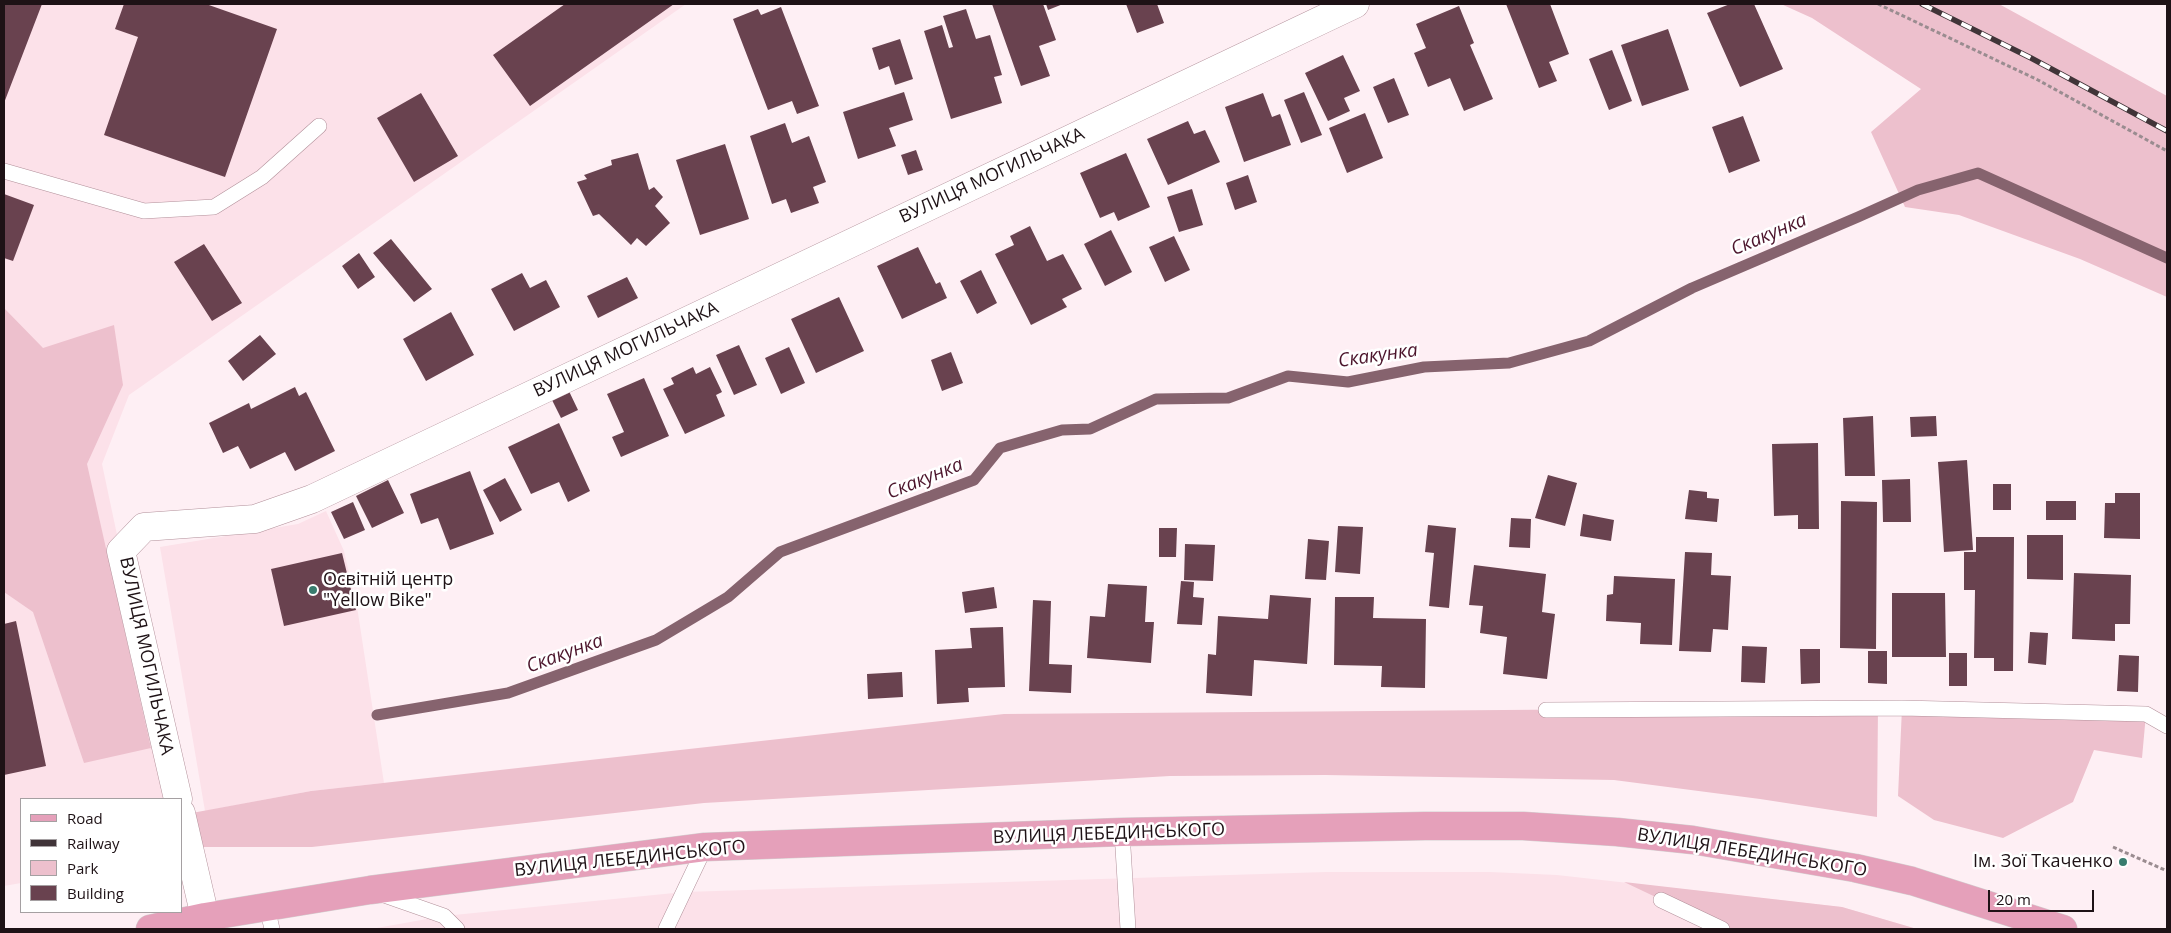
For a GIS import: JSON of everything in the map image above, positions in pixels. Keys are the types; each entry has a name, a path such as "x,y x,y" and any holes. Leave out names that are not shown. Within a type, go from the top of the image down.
{"main road":[{"name":"ВУЛИЦЯ ЛЕБЕДИНСЬКОГО","path":"150,929 205,917 269,918 370,890 705,847 1122,832 1494,826 1617,832 1692,840 1855,868 1921,884 2063,929"}],"street":[{"name":"ВУЛИЦЯ МОГИЛЬЧАКА","path":"178,798 121,551 144,527 256,520 312,499 1355,4"},
{"path":"182,817 205,917"}],"lane":[{"path":"4,171 144,211 214,207 262,177 319,126"},
{"path":"1546,710 1886,708 2146,714 2167,726"},
{"path":"1122,832 1128,929"},
{"path":"666,929 705,847"},
{"path":"370,890 444,916 457,929"},
{"path":"1661,900 1722,929"}],"path":[{"path":"1878,4 2038,80 2167,151"},
{"path":"2113,847 2167,871"}],"shaded area":[{"path":"4,4 686,4 129,395 102,464 173,798 20,798 20,883 4,886"},
{"path":"326,511 344,551 358,613 384,783 311,791 205,811 160,547 298,524"},
{"path":"1326,872 1490,872 1557,875 1842,907 1917,929 371,929 444,916 684,892"}],"green space":[{"path":"1781,4 1999,4 2167,96 2167,297 2080,259 1959,215 1905,207 1871,132 1921,89 1812,18"},
{"path":"4,308 43,348 114,325 123,385 87,464 151,748 84,763 33,612 4,592"},
{"path":"1878,707 1877,817 1760,799 1614,780 1325,775 1170,776 704,803 312,847 184,847 182,815 311,791 1004,714"},
{"path":"1902,708 2146,714 2142,758 2094,750 2073,802 2003,838 1934,820 1898,796"},
{"path":"1624,882 1842,907 1917,929 1723,929"}],"building":[{"path":"4,4 42,4 4,103"},
{"path":"124,4 206,4 277,29 225,177 104,135 138,37 115,29"},
{"path":"565,4 674,4 530,106 493,55"},
{"path":"992,4 1043,4 1056,40 1039,46 1050,76 1021,86"},
{"path":"1046,4 1063,4 1048,10"},
{"path":"1126,4 1157,4 1164,23 1137,33"},
{"path":"1506,4 1550,4 1569,54 1549,62 1557,81 1539,88"},
{"path":"1730,4 1754,4 1783,69 1740,87 1707,13"},
{"path":"1459,6 1474,43 1470,45 1493,99 1464,111 1450,78 1428,87 1414,53 1426,48 1416,24"},
{"path":"781,7 819,106 797,114 792,101 768,110 733,19 758,9 761,15"},
{"path":"966,9 976,39 990,35 1002,75 994,77 1002,103 951,119 924,31 942,25 949,48 953,47 943,16"},
{"path":"1668,29 1689,90 1642,106 1621,45"},
{"path":"900,39 913,79 895,85 889,66 879,70 872,48"},
{"path":"1612,50 1632,101 1609,110 1589,59"},
{"path":"1343,55 1360,91 1344,98 1350,111 1328,121 1305,73"},
{"path":"1394,78 1409,115 1388,123 1373,87"},
{"path":"904,92 913,120 889,128 896,146 858,159 843,112"},
{"path":"1304,92 1322,135 1301,143 1284,100"},
{"path":"421,93 458,156 414,182 377,118"},
{"path":"1263,93 1272,117 1280,114 1291,145 1244,162 1225,107"},
{"path":"1365,113 1383,158 1347,173 1329,128"},
{"path":"1743,116 1760,161 1729,173 1712,127"},
{"path":"1188,121 1194,134 1205,130 1220,162 1168,185 1147,139"},
{"path":"785,123 792,143 809,136 826,182 813,187 819,203 791,213 786,199 772,204 750,136"},
{"path":"725,144 749,219 700,235 676,160"},
{"path":"916,150 923,170 908,175 901,155"},
{"path":"638,153 649,190 654,187 663,197 655,206 670,223 646,246 637,238 631,245 599,214 593,216 577,182 587,179 584,175 612,165 611,160"},
{"path":"1126,153 1150,207 1118,221 1114,212 1100,218 1080,173"},
{"path":"1248,175 1257,202 1235,210 1226,183"},
{"path":"1192,189 1203,225 1179,232 1167,197"},
{"path":"4,194 34,205 13,261 4,258"},
{"path":"1030,226 1047,261 1063,254 1082,289 1062,299 1067,307 1031,325 995,254 1014,245 1010,236"},
{"path":"1111,230 1132,272 1105,286 1084,244"},
{"path":"1174,236 1190,270 1165,282 1149,247"},
{"path":"391,239 432,289 414,302 373,253"},
{"path":"204,244 242,303 212,321 174,262"},
{"path":"918,247 936,284 940,282 947,298 902,319 877,266"},
{"path":"359,253 375,277 358,289 342,266"},
{"path":"981,270 997,303 977,314 960,281"},
{"path":"522,273 530,288 546,280 560,307 514,331 491,289"},
{"path":"627,277 638,298 598,318 587,296"},
{"path":"839,297 864,351 816,373 791,319"},
{"path":"451,312 474,355 426,381 403,339"},
{"path":"260,335 276,354 243,381 228,361"},
{"path":"739,345 757,385 734,395 716,355"},
{"path":"789,347 805,383 781,394 765,358"},
{"path":"951,352 963,383 942,391 931,360"},
{"path":"693,367 696,374 710,367 722,392 716,395 725,416 685,434 663,389 674,384 671,378"},
{"path":"644,378 669,436 621,457 612,437 624,432 607,394"},
{"path":"295,387 299,396 306,392 335,451 295,471 285,452 250,469 238,446 223,453 209,423 249,403 251,409"},
{"path":"567,387 578,410 561,418 550,396"},
{"path":"1873,416 1875,476 1845,476 1843,418"},
{"path":"1936,416 1937,436 1911,437 1910,417"},
{"path":"559,423 590,491 568,502 559,482 531,494 508,447"},
{"path":"1818,443 1819,529 1798,529 1798,515 1774,516 1772,444"},
{"path":"1967,460 1973,550 1944,552 1938,462"},
{"path":"470,471 494,534 450,550 438,518 421,524 410,494"},
{"path":"1548,475 1577,483 1565,526 1535,518"},
{"path":"505,478 522,510 500,522 483,490"},
{"path":"1910,479 1911,522 1883,522 1882,480"},
{"path":"388,480 404,513 372,528 356,496"},
{"path":"1993,484 2011,484 2011,510 1993,510"},
{"path":"1689,490 1707,492 1707,498 1719,499 1717,522 1685,519"},
{"path":"2115,493 2140,493 2140,539 2104,538 2105,503 2115,503"},
{"path":"1841,501 1877,502 1876,649 1840,648"},
{"path":"2046,501 2076,501 2076,520 2046,520"},
{"path":"353,502 365,530 344,539 331,512"},
{"path":"1583,514 1614,520 1611,541 1580,536"},
{"path":"1511,518 1531,519 1530,548 1509,547"},
{"path":"1428,525 1456,528 1449,608 1429,606 1434,553 1425,552"},
{"path":"1338,526 1363,527 1360,574 1335,572"},
{"path":"1159,528 1177,528 1176,557 1159,557"},
{"path":"2027,535 2063,535 2063,580 2027,579"},
{"path":"1976,537 2014,537 2013,671 1994,671 1994,658 1974,658 1975,590 1964,590 1964,552 1976,552"},
{"path":"1308,539 1329,541 1326,580 1305,579"},
{"path":"1185,544 1215,545 1213,581 1184,580"},
{"path":"1685,552 1712,553 1711,575 1731,576 1728,630 1713,629 1711,652 1679,651"},
{"name":"Освітній центр \"Yellow Bike\"","path":"342,553 356,610 284,626 271,569"},
{"path":"1474,565 1546,574 1542,612 1555,614 1547,679 1503,674 1507,637 1480,633 1483,606 1469,605"},
{"path":"2074,573 2131,575 2130,624 2115,624 2115,641 2072,639"},
{"path":"1614,576 1675,579 1672,645 1640,644 1641,623 1606,621 1607,595 1613,594"},
{"path":"1181,581 1194,582 1193,597 1204,598 1202,625 1177,624"},
{"path":"1108,584 1147,586 1145,622 1154,622 1151,663 1087,658 1090,616 1105,617"},
{"path":"994,587 997,608 965,613 962,592"},
{"path":"1892,593 1945,593 1946,657 1892,657"},
{"path":"1270,595 1311,598 1307,664 1254,660 1252,696 1206,693 1208,654 1216,655 1218,616 1268,619"},
{"path":"1335,597 1374,597 1373,618 1426,619 1425,688 1381,687 1382,666 1334,665"},
{"path":"1033,600 1051,601 1049,664 1072,665 1071,693 1029,691"},
{"path":"16,621 46,766 4,775 4,624"},
{"path":"1003,627 1005,687 968,688 969,702 937,704 935,650 972,648 970,628"},
{"path":"2030,632 2048,633 2046,665 2028,663"},
{"path":"1742,646 1767,647 1765,683 1741,682"},
{"path":"1800,649 1820,649 1820,683 1801,684"},
{"path":"1868,651 1887,651 1887,684 1868,683"},
{"path":"1949,653 1967,653 1967,686 1949,686"},
{"path":"2119,655 2139,656 2138,692 2117,691"},
{"path":"902,672 903,697 868,699 867,674"}],"waterway":[{"name":"Скакунка","path":"377,715 508,693 656,640 728,597 780,552 974,480 1000,448 1062,430 1090,429 1156,399 1228,398 1288,376 1348,382 1424,367 1509,363 1589,341 1692,288 1918,190 1978,173 2167,258"}],"railway":[{"path":"1922,4 2031,58 2167,131"}],"place":[{"name":"Освітній центр \"Yellow Bike\"","path":"313,590"},
{"name":"Ім. Зої Ткаченко","path":"2123,862"}]}
